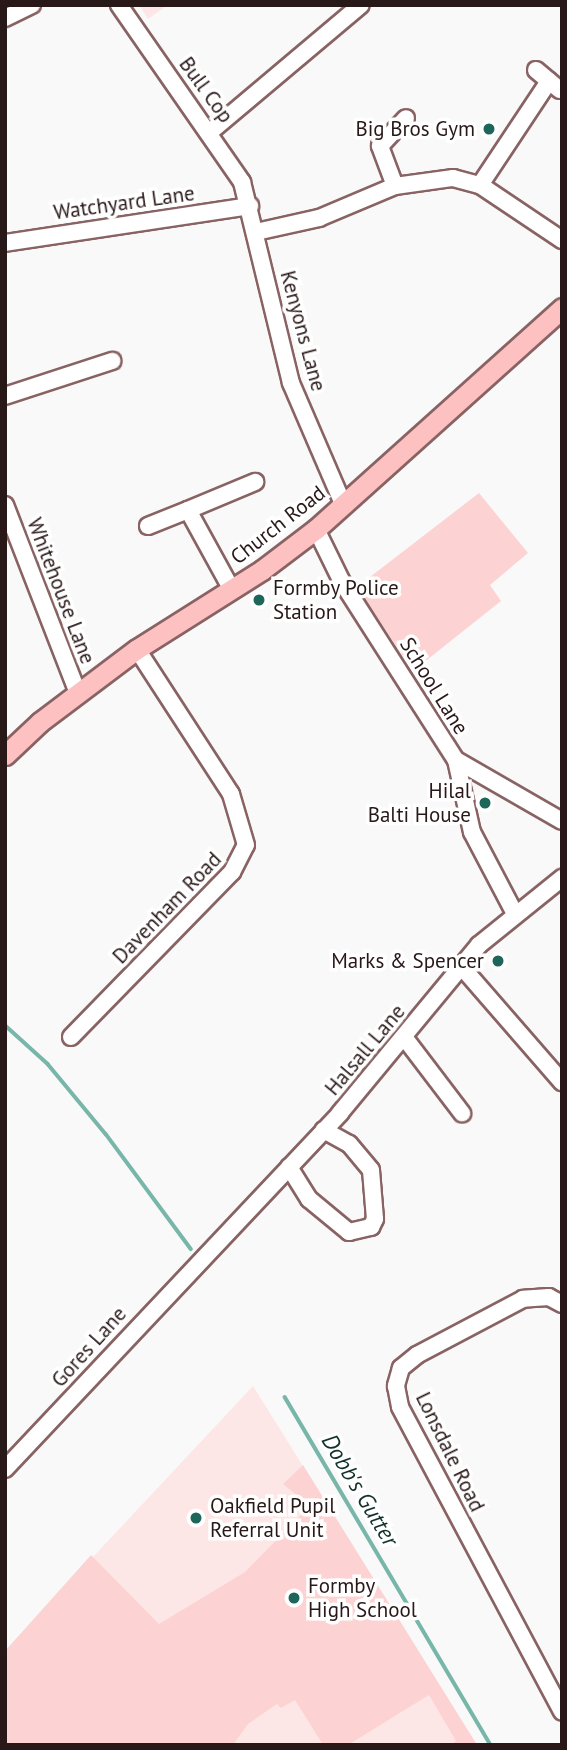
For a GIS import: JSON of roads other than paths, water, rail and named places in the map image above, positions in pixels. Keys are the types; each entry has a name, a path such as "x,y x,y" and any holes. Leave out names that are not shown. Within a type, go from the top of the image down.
{"main road":[{"name":"Church Road","path":"5,755 78,693 137,649 232,590 316,529 562,308"}],"street":[{"path":"5,18 32,5"},
{"name":"Bull Cop","path":"119,5 232,162 250,205"},
{"path":"210,132 361,5"},
{"path":"480,185 549,80"},
{"path":"395,186 380,146 406,118"},
{"path":"256,232 319,218 395,186 453,178 480,185 562,240"},
{"name":"Kenyons Lane","path":"250,205 291,383 343,504"},
{"name":"Watchyard Lane","path":"5,243 250,205"},
{"path":"5,396 112,361"},
{"path":"148,526 255,482"},
{"name":"Whitehouse Lane","path":"5,505 78,693"},
{"path":"188,510 232,590"},
{"name":"School Lane","path":"316,529 342,582 456,760 562,821"},
{"name":"Davenham Road","path":"71,1037 232,872 246,845 231,794 137,649"},
{"path":"456,760 472,832 515,914"},
{"name":"Halsall Lane","path":"205,1255 324,1130 461,966 515,914 562,878"},
{"path":"461,966 562,1082"},
{"path":"404,1037 462,1113"},
{"path":"289,1167 309,1199 349,1232 358,1234 371,1227 375,1219 368,1165 349,1144 324,1130"},
{"name":"Gores Lane","path":"5,1469 205,1255"},
{"name":"Lonsdale Road","path":"562,1304 549,1297 523,1299 417,1354 401,1368 396,1386 400,1407 562,1712"}],"waterway":[{"name":"Dobb's Gutter","path":"5,1025 48,1064 106,1134 191,1249"},
{"name":"Dobb's Gutter","path":"285,1397 491,1745"}],"place":[{"name":"Big Bros Gym","path":"489,129"},
{"name":"Formby Police Station","path":"259,600"},
{"name":"Hilal Balti House","path":"485,803"},
{"name":"Marks & Spencer","path":"498,961"},
{"name":"Oakfield Pupil Referral Unit","path":"196,1518"},
{"name":"Formby High School","path":"294,1598"}]}
